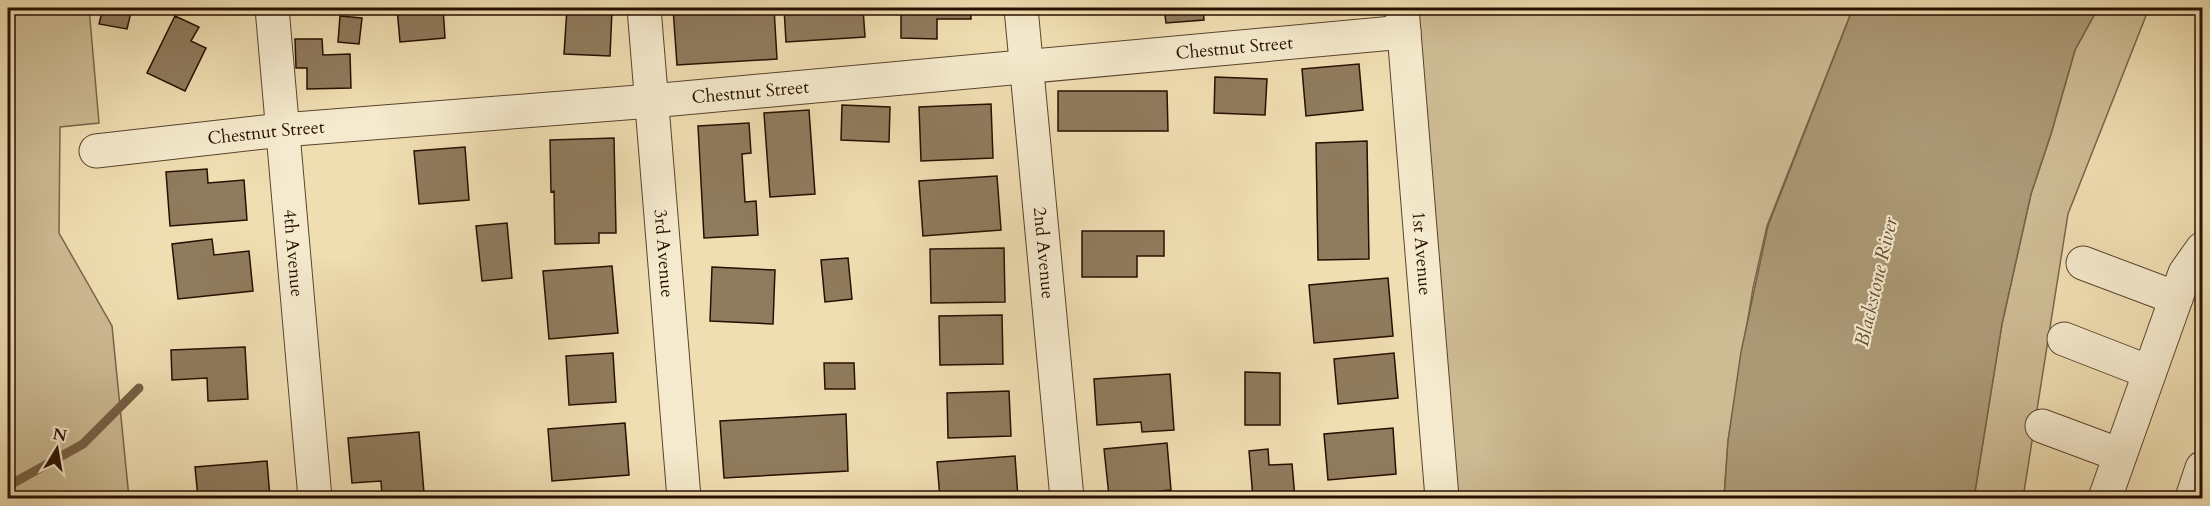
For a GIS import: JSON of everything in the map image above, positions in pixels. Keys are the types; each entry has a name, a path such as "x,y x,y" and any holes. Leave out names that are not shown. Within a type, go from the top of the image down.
{"street":[{"name":"4th Avenue","path":"272,8 315,498"},
{"name":"3rd Avenue","path":"644,8 684,498"},
{"name":"2nd Avenue","path":"1021,8 1067,498"},
{"name":"Chestnut Street","path":"96,151 282,130 1026,68 1403,20"},
{"name":"1st Avenue","path":"1403,20 1442,498"},
{"path":"2105,498 2184,273 2202,249"},
{"path":"2083,263 2176,298"},
{"path":"2064,339 2149,372"},
{"path":"2042,426 2120,455"}],"shaded area":[{"path":"8,8 89,8 99,123 60,127 59,233 112,326 129,498 8,498"},
{"path":"1396,8 1853,8 1767,226 1753,288 1728,441 1724,498 1436,498"},
{"path":"2098,8 2149,8 2068,214 2023,498 1974,498 2002,324 2031,194 2075,50"}],"water":[{"name":"Blackstone River","path":"1853,8 2098,8 2075,50 2031,194 2002,324 1974,498 1724,498 1728,441 1741,352 1768,226"}],"building":[{"path":"103,8 132,8 127,29 99,24"},
{"path":"397,8 443,8 445,38 400,42"},
{"path":"567,8 612,10 610,56 564,54"},
{"path":"673,8 774,8 777,59 677,65"},
{"path":"784,8 863,8 865,37 786,42"},
{"path":"901,8 971,8 971,19 937,19 937,39 901,38"},
{"path":"1164,8 1203,8 1204,20 1166,23"},
{"path":"175,16 199,27 191,41 206,48 185,91 147,73"},
{"path":"340,16 362,18 359,44 338,42"},
{"path":"295,39 322,39 323,55 350,54 351,88 307,89 307,68 296,68"},
{"path":"1359,64 1363,110 1306,116 1302,69"},
{"path":"1215,77 1267,79 1265,115 1214,113"},
{"path":"1058,91 1167,91 1168,131 1058,131"},
{"path":"991,104 993,158 921,161 919,107"},
{"path":"842,105 890,107 889,142 841,140"},
{"path":"809,110 815,194 770,197 764,113"},
{"path":"749,123 751,153 742,154 745,202 756,201 758,235 704,238 698,126"},
{"path":"614,138 616,233 599,233 599,243 555,244 550,140"},
{"path":"1367,141 1369,259 1318,260 1316,143"},
{"path":"465,147 469,200 419,204 414,151"},
{"path":"207,169 208,183 244,180 247,220 170,226 166,172"},
{"path":"997,176 1001,230 923,236 919,181"},
{"path":"507,223 512,278 482,281 476,226"},
{"path":"1082,231 1164,231 1164,256 1137,256 1137,277 1082,277"},
{"path":"212,239 214,255 249,251 253,291 178,299 172,244"},
{"path":"1004,248 1005,302 931,303 930,249"},
{"path":"848,258 852,299 825,302 821,260"},
{"path":"612,266 618,333 549,339 543,271"},
{"path":"712,267 775,270 773,324 710,321"},
{"path":"1388,278 1393,336 1314,343 1309,285"},
{"path":"1002,315 1003,364 940,365 939,316"},
{"path":"245,347 248,399 208,401 207,378 172,380 171,350"},
{"path":"613,353 616,402 569,405 566,356"},
{"path":"1394,353 1398,398 1338,404 1334,359"},
{"path":"824,363 854,363 855,389 825,389"},
{"path":"1245,372 1280,373 1280,425 1245,425"},
{"path":"1170,374 1174,430 1142,432 1141,422 1097,425 1094,379"},
{"path":"1009,391 1011,436 948,438 947,393"},
{"path":"846,414 848,471 724,478 720,421"},
{"path":"625,423 629,475 552,481 548,429"},
{"path":"1393,428 1396,474 1328,480 1324,434"},
{"path":"419,432 424,493 382,496 381,481 352,483 348,438"},
{"path":"1167,443 1171,490 1109,496 1104,449"},
{"path":"1268,449 1269,465 1292,464 1295,498 1253,498 1249,451"},
{"path":"1015,456 1018,498 940,498 937,462"},
{"path":"267,461 270,498 198,498 195,467"},
{"path":"535,492 535,498 503,498 503,494"}],"waterway":[{"path":"8,486 83,444 139,388"}]}
